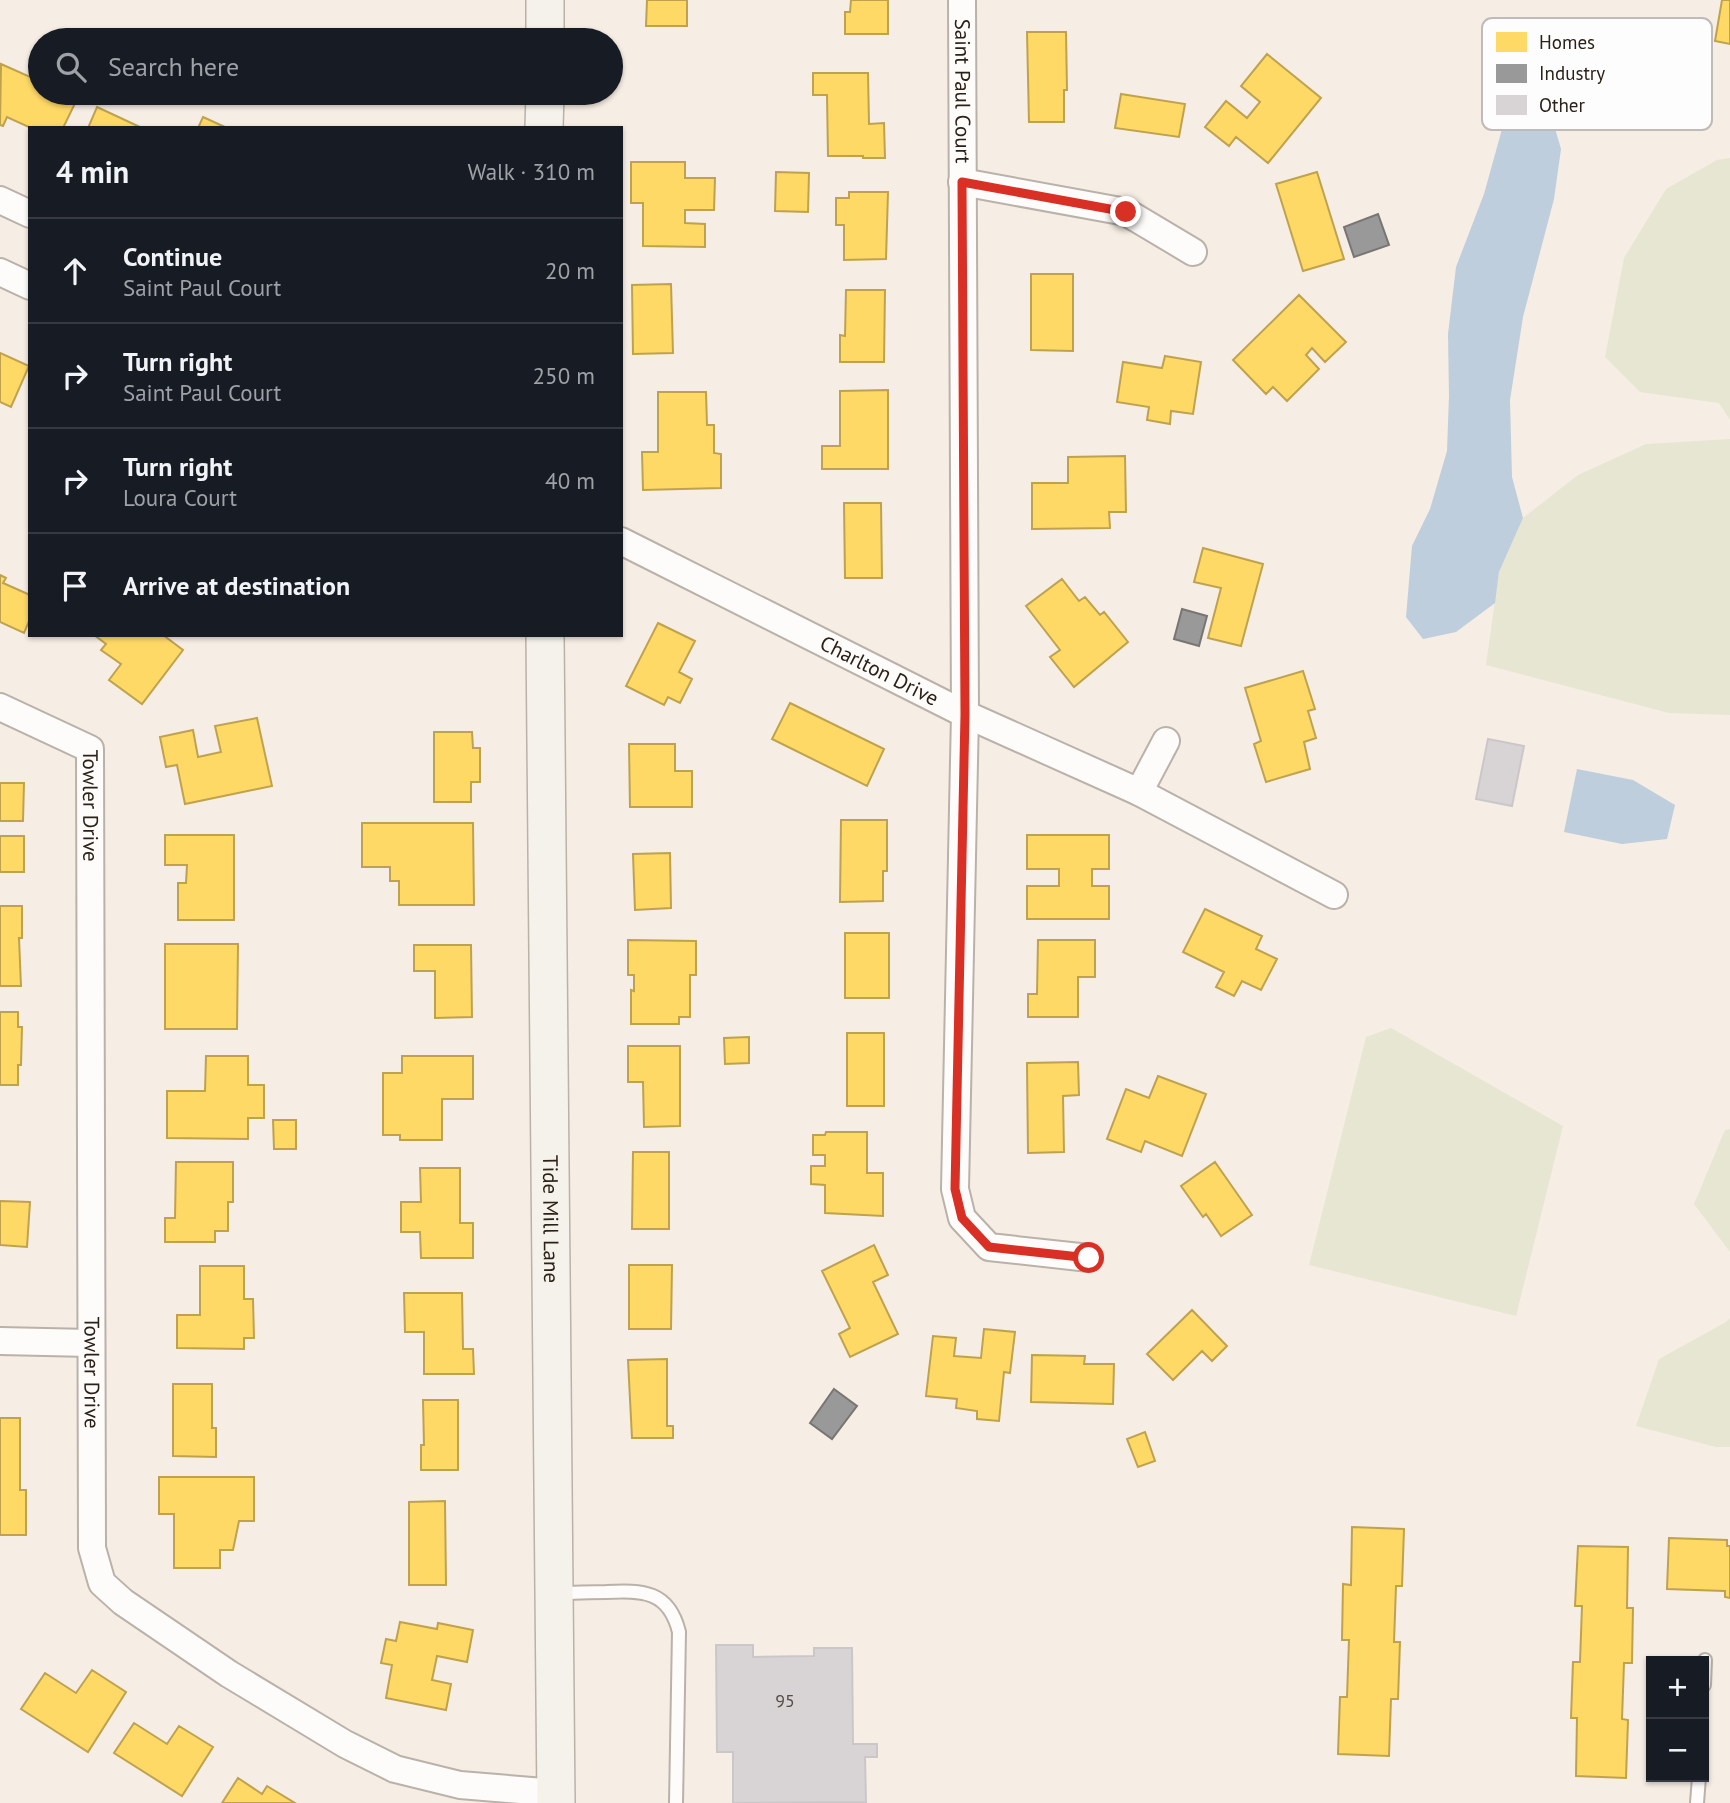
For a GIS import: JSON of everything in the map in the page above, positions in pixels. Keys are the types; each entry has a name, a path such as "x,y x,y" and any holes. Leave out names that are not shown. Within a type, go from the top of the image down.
{"street":[{"path":"545,0 545,28"},
{"name":"Saint Paul Court","path":"962,0 965,714 955,1189 962,1218 989,1247 1089,1258"},
{"path":"544,126 545,105"},
{"path":"962,182 1126,212 1193,252"},
{"path":"0,200 28,213"},
{"path":"0,272 28,285"},
{"name":"Charlton Drive","path":"623,542 965,714 1139,792 1334,895"},
{"name":"Tide Mill Lane","path":"545,637 556,1798"},
{"name":"Towler Drive","path":"0,707 90,750 92,1548 102,1583 123,1602 229,1674 345,1744 395,1769 460,1785 556,1798"},
{"path":"1139,792 1166,741"},
{"path":"0,1341 90,1343"}],"lane":[{"path":"554,1594 636,1591 653,1597 670,1608 679,1632 676,1803"},
{"path":"1698,1803 1699,1782"}],"green space":[{"path":"1730,158 1730,420 1719,403 1640,392 1605,357 1624,258 1666,189 1717,160"},
{"path":"1730,439 1730,715 1669,713 1486,665 1499,572 1523,518 1578,475 1646,444"},
{"path":"1391,1028 1563,1126 1516,1316 1309,1265 1366,1037"},
{"path":"1730,1129 1730,1252 1694,1204 1725,1130"},
{"path":"1730,1318 1730,1447 1716,1447 1636,1426 1659,1359"}],"water":[{"path":"1502,130 1555,130 1561,149 1554,199 1523,317 1510,400 1512,477 1523,518 1499,572 1495,603 1456,632 1423,639 1406,617 1412,546 1430,509 1447,451 1448,334 1456,267 1484,194"},
{"path":"1577,769 1633,780 1675,805 1667,839 1622,844 1564,832"}],"building: Homes":[{"path":"647,0 687,0 687,26 646,26"},
{"path":"851,0 888,0 888,34 845,34 845,12 850,12"},
{"path":"1722,0 1730,0 1730,44 1715,41"},
{"path":"1027,32 1066,32 1067,90 1064,90 1064,122 1029,122"},
{"path":"1267,54 1321,98 1268,163 1236,137 1229,146 1205,127 1226,101 1247,118 1260,102 1241,86"},
{"path":"1,64 28,76 28,105 74,105 64,126 28,127 7,117 3,126 0,125"},
{"path":"813,73 868,73 869,124 884,123 885,158 828,156 827,95 813,95"},
{"path":"1121,94 1185,104 1179,137 1115,128"},
{"path":"97,107 138,126 89,126"},
{"path":"203,117 223,126 199,126"},
{"path":"631,162 685,162 685,178 715,178 714,210 685,210 685,223 705,224 705,247 643,246 643,203 631,203"},
{"path":"776,172 809,173 808,212 775,211"},
{"path":"1317,172 1344,259 1303,271 1276,184"},
{"path":"849,192 888,192 886,259 844,260 844,225 836,225 836,198 849,198"},
{"path":"1031,274 1073,274 1073,351 1031,350"},
{"path":"671,284 673,353 633,354 632,285"},
{"path":"846,290 885,290 884,362 840,362 840,335 845,336"},
{"path":"1299,295 1346,342 1325,362 1312,348 1306,355 1319,369 1287,401 1273,387 1266,394 1233,360"},
{"path":"0,353 28,366 28,368 11,407 0,402"},
{"path":"1165,356 1201,362 1193,414 1171,411 1170,424 1147,420 1149,407 1117,402 1123,362 1162,368"},
{"path":"888,390 888,469 822,469 822,446 840,446 840,391"},
{"path":"658,392 706,392 707,425 714,425 714,453 721,454 721,488 643,490 642,452 658,452"},
{"path":"1125,456 1126,512 1109,512 1110,528 1032,529 1032,483 1068,483 1068,457"},
{"path":"844,503 881,503 882,578 845,578"},
{"path":"1203,548 1263,564 1241,646 1208,638 1221,588 1194,582"},
{"path":"0,575 6,578 3,583 28,594 28,624 24,633 0,622"},
{"path":"1062,579 1079,601 1085,597 1100,615 1104,612 1128,642 1074,687 1050,657 1060,650 1026,606"},
{"path":"658,623 695,641 679,672 692,679 680,703 668,697 664,705 626,686"},
{"path":"97,637 166,637 183,650 142,704 109,680 121,664 101,650 106,644"},
{"path":"1303,671 1315,709 1308,711 1316,738 1304,742 1310,769 1266,782 1254,744 1261,741 1245,688"},
{"path":"790,703 884,749 867,786 772,739"},
{"path":"257,718 272,786 185,804 177,765 166,767 160,737 193,730 198,757 221,752 215,726"},
{"path":"434,732 472,732 473,748 480,748 480,782 471,782 471,802 434,802"},
{"path":"629,744 675,744 675,771 692,771 692,807 630,807"},
{"path":"0,783 24,783 23,821 0,821"},
{"path":"841,820 887,820 887,871 883,871 883,901 840,902"},
{"path":"362,823 473,823 474,905 399,905 399,881 390,881 390,867 362,867"},
{"path":"165,835 234,835 234,920 178,920 178,883 186,883 187,865 165,865"},
{"path":"1027,835 1109,835 1109,869 1092,869 1092,886 1109,886 1109,919 1027,919 1027,886 1059,886 1059,869 1027,869"},
{"path":"0,836 24,836 24,872 0,872"},
{"path":"670,853 671,908 635,910 633,854"},
{"path":"0,906 22,906 22,938 19,938 21,986 0,986"},
{"path":"1205,909 1262,936 1256,949 1277,959 1261,990 1242,981 1234,996 1216,987 1224,972 1183,952"},
{"path":"845,933 889,933 889,998 845,998"},
{"path":"628,940 696,941 696,975 690,975 690,1017 679,1017 679,1024 631,1024 634,975 628,975"},
{"path":"1038,940 1095,940 1095,977 1078,977 1078,1017 1028,1017 1028,994 1037,994"},
{"path":"165,944 238,944 237,1029 165,1029"},
{"path":"414,945 471,945 472,1017 435,1018 435,971 414,971"},
{"path":"0,1012 18,1012 18,1027 22,1027 18,1085 0,1085"},
{"path":"847,1033 884,1033 884,1106 847,1106"},
{"path":"749,1037 749,1063 725,1064 724,1038"},
{"path":"628,1046 680,1046 680,1126 644,1127 643,1082 628,1082"},
{"path":"206,1056 248,1056 248,1085 264,1085 264,1118 248,1118 248,1139 167,1138 167,1091 205,1091"},
{"path":"402,1056 473,1056 473,1099 442,1099 442,1140 400,1140 400,1135 383,1135 383,1073 402,1073"},
{"path":"1078,1062 1079,1095 1063,1096 1064,1152 1028,1153 1027,1063"},
{"path":"1158,1076 1206,1094 1182,1156 1145,1141 1141,1152 1107,1139 1126,1089 1149,1098"},
{"path":"273,1120 296,1120 296,1149 274,1149"},
{"path":"826,1132 867,1132 867,1173 883,1173 883,1216 825,1213 825,1185 811,1184 811,1166 825,1166 825,1155 813,1155 813,1135 825,1135"},
{"path":"633,1152 669,1152 669,1229 632,1229"},
{"path":"176,1162 233,1162 233,1202 228,1202 228,1231 215,1231 215,1242 165,1242 165,1218 175,1218"},
{"path":"1215,1162 1252,1215 1221,1236 1206,1214 1203,1217 1181,1186"},
{"path":"420,1168 460,1168 460,1223 473,1223 473,1258 421,1258 420,1232 401,1232 401,1202 421,1202"},
{"path":"0,1201 30,1202 27,1247 0,1245"},
{"path":"874,1245 888,1275 873,1282 898,1334 850,1357 839,1334 850,1328 822,1271"},
{"path":"629,1265 672,1265 671,1329 629,1329"},
{"path":"200,1266 244,1266 244,1299 253,1299 254,1338 244,1338 244,1349 177,1348 177,1315 200,1315"},
{"path":"404,1293 462,1293 463,1349 473,1349 474,1374 424,1374 424,1332 405,1332"},
{"path":"1192,1310 1227,1346 1212,1361 1202,1351 1173,1380 1147,1354"},
{"path":"984,1329 1015,1332 1010,1373 1004,1372 999,1421 977,1419 977,1411 956,1408 957,1399 926,1396 933,1336 956,1338 954,1356 981,1358"},
{"path":"1032,1355 1085,1356 1084,1364 1114,1364 1113,1404 1031,1402"},
{"path":"667,1359 667,1426 673,1426 673,1438 632,1438 628,1360"},
{"path":"173,1384 212,1384 212,1428 216,1428 216,1457 173,1456"},
{"path":"423,1400 458,1400 458,1470 421,1470 421,1445 424,1445"},
{"path":"0,1418 20,1418 20,1490 26,1490 26,1535 0,1535"},
{"path":"1145,1432 1155,1461 1138,1467 1127,1439"},
{"path":"159,1477 254,1477 254,1521 239,1521 233,1550 220,1550 220,1568 174,1568 174,1514 159,1514"},
{"path":"445,1501 446,1585 409,1585 409,1502"},
{"path":"1352,1527 1404,1529 1402,1586 1396,1586 1394,1642 1400,1642 1398,1699 1391,1699 1389,1756 1338,1754 1340,1697 1347,1697 1349,1640 1342,1640 1343,1584 1351,1585"},
{"path":"1669,1538 1727,1540 1727,1546 1730,1546 1730,1598 1725,1597 1725,1591 1667,1589"},
{"path":"1578,1546 1628,1547 1627,1608 1633,1608 1632,1663 1624,1663 1622,1719 1628,1720 1626,1778 1576,1776 1577,1718 1571,1718 1573,1662 1580,1662 1582,1606 1575,1606"},
{"path":"400,1622 437,1629 438,1623 473,1630 467,1662 437,1656 432,1680 451,1684 446,1710 386,1698 392,1665 381,1663 386,1639 396,1641"},
{"path":"92,1670 126,1692 88,1752 21,1709 45,1673 76,1693"},
{"path":"134,1723 167,1744 179,1726 213,1747 182,1796 114,1753"},
{"path":"238,1778 262,1794 267,1786 295,1803 222,1803"}],"building: Industry":[{"path":"1378,214 1389,245 1354,257 1344,227"},
{"path":"1182,609 1207,616 1199,646 1174,639"},
{"path":"834,1389 857,1406 832,1439 810,1423"}],"building: Other":[{"path":"1488,739 1524,746 1512,806 1476,799"},
{"path":"716,1645 753,1645 753,1657 814,1656 814,1648 852,1648 853,1744 877,1744 877,1757 865,1757 866,1802 733,1803 733,1752 717,1752"}],"route":[{"path":"1089,1258 989,1247 962,1218 955,1189 965,714 962,182 1126,212"}]}
